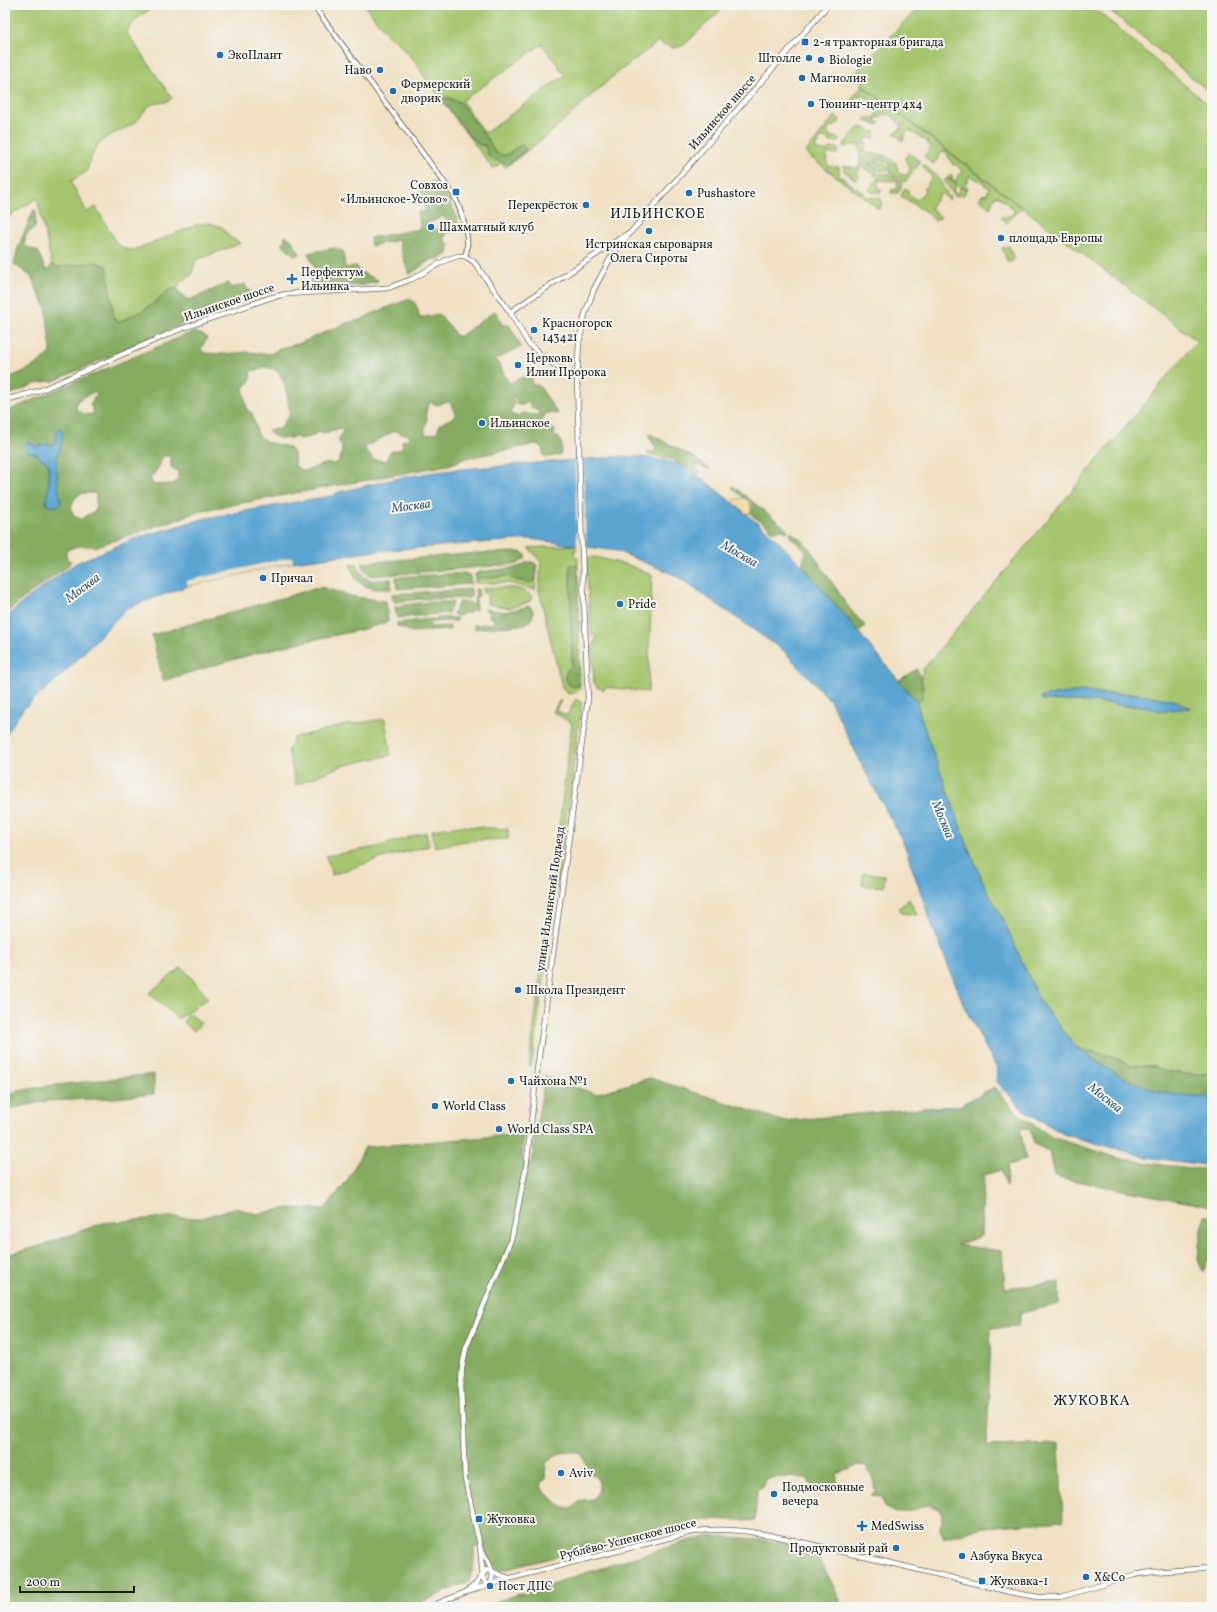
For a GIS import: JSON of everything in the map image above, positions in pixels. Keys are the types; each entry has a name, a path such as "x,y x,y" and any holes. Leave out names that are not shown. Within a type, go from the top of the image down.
{"main road":[{"name":"Ильинское шоссе","path":"579,448 577,377 582,327 594,289 609,261 630,232 828,5"},
{"name":"Ильинское шоссе","path":"510,312 630,232"},
{"path":"465,256 474,262 510,312 525,338 534,349 571,376 577,377"},
{"name":"Ильинское шоссе","path":"5,400 39,391 178,330 269,298 286,294 388,288 406,281 450,258 465,256"},
{"name":"улица Ильинский Подъезд","path":"482,1574 480,1546 465,1479 461,1387 462,1368 466,1348 512,1237 526,1168 538,1059 588,698 579,448"},
{"name":"Рублёво-Успенское шоссе","path":"429,1607 466,1592 511,1578 678,1536 712,1530 734,1531 788,1539 1022,1595 1038,1597 1061,1596 1118,1579 1152,1572 1212,1568"},
{"name":"улица Ильинский Подъезд","path":"480,1546 492,1571"},
{"path":"466,1592 475,1585 486,1570 511,1578"},
{"path":"482,1574 485,1581 490,1584 493,1579 492,1571"}],"street":[{"path":"313,5 453,194 460,210 467,239 468,251 465,256"}],"green space":[{"path":"5,5 163,5 151,9 141,16 130,26 127,33 172,98 167,102 149,106 137,121 105,138 94,152 86,172 71,182 87,212 96,207 117,244 125,249 134,250 196,225 209,223 222,227 229,237 241,243 196,260 192,275 181,281 177,289 170,289 158,300 142,311 119,322 114,319 111,308 83,264 58,267 52,265 37,198 5,219"},
{"path":"365,5 723,5 724,7 683,46 673,48 667,45 662,45 659,41 612,77 549,134 506,167 501,163 493,169 425,78 416,62 397,42 388,36","holes":["542,44 565,75 485,133 462,101","447,97 460,102 496,153 506,155 519,146 526,150 506,163 490,158 486,147 479,144 468,135 442,100 442,98"]},
{"path":"925,5 1018,5 1093,10 1101,14 1212,108 1212,1073 1194,1075 1164,1071 1154,1066 1130,1065 1110,1056 1077,1048 1040,1002 1002,917 985,886 970,852 927,736 916,701 919,702 923,690 921,676 924,668 1197,341 862,85 862,77 858,73 858,70 909,17","holes":["1093,692 1150,695 1171,700 1190,708 1160,711 1142,706 1042,700 1041,697"]},
{"path":"1102,5 1212,5 1212,94 1117,16"},
{"path":"862,86 1022,208 1007,223 1001,218 1002,216 1005,218 1007,215 1010,217 1015,210 997,195 992,201 990,208 979,199 982,195 987,194 989,187 984,185 985,183 969,176 967,182 965,182 968,187 967,190 961,185 947,178 951,175 953,178 951,179 956,181 956,178 963,172 955,164 953,165 945,151 939,155 933,164 924,157 931,147 927,143 928,142 909,130 905,134 903,141 894,134 900,130 902,125 897,122 898,120 893,118 894,116 883,113 881,118 878,117 876,121 880,123 878,126 864,120 866,118 875,118 878,111 875,109 875,105 862,94 859,98 857,96 854,99 856,105 851,109 846,106"},
{"path":"443,97 460,102 496,153 506,155 521,145 524,146 526,150 506,164 501,161 491,159 487,154 485,145 479,145 468,135 442,100"},
{"path":"835,116 840,120 838,124 837,123 833,127 831,126 827,132 832,137 840,140 839,142 830,142 829,139 819,138 819,144 816,144 816,150 826,151 831,148 838,148 838,154 826,154 828,166 839,167 839,175 868,197 881,198 881,207 879,209 805,153"},
{"path":"862,127 876,133 874,139 866,138 865,153 882,155 882,160 863,159 878,172 876,176 862,166 857,173 860,176 856,180 844,171 843,166 858,168 860,164 860,145 847,145 847,147 844,147 844,144 858,128"},
{"path":"909,153 920,162 905,182 890,172 890,165 884,161 884,155 896,163 898,172 906,176 910,170 905,158"},
{"path":"868,162 884,163 888,167 888,170 880,171"},
{"path":"924,165 936,175 950,198 949,200 941,193 930,208 941,217 935,221 928,213 901,196 905,188 909,191 908,194 917,200 925,191 924,189 932,177 922,166"},
{"path":"880,174 890,174 903,183 898,193 891,193 892,189 897,190 898,181 878,180 878,187 881,192 872,192 869,190"},
{"path":"946,179 958,185 955,187 953,192 958,193 960,186 966,191 964,195 954,196 944,180"},
{"path":"434,181 451,204 460,231 448,232 445,236 445,240 449,244 448,254 439,259 433,259 427,262 409,275 398,240 371,246 370,238 419,229 420,224 418,212 426,211 420,187","holes":["444,216 448,225 429,232 426,224"]},
{"path":"34,209 36,211 35,228 26,234 24,246 38,251 46,271 52,265 58,267 97,262 107,266 114,319 119,322 142,311 158,300 170,289 177,289 186,299 191,299 229,283 232,288 245,284 247,289 250,290 252,296 250,297 251,299 175,327 54,381 39,383 12,394 5,395 5,379 36,364 51,351 46,308 32,277 14,264 18,248"},
{"path":"285,236 291,239 300,254 295,256 281,243 284,242"},
{"path":"1009,246 1014,260 1008,263 1002,248"},
{"path":"334,248 343,251 345,268 357,266 359,271 378,280 377,282 364,285 312,288 311,279 316,270 308,253"},
{"path":"409,299 416,304 420,318 438,314 450,326 456,336 460,336 495,311 502,325 510,326 521,347 496,359 509,383 531,374 532,385 538,385 540,387 558,414 546,413 541,421 541,424 555,430 554,436 559,438 561,444 562,451 560,455 545,458 541,446 536,444 468,458 448,465 204,510 95,547 80,546 66,551 66,556 71,561 69,565 26,596 5,614 5,412 185,335 199,333 207,338 201,349 205,353 224,354 247,352 270,354 281,348 298,344 349,322 361,320 371,314","holes":["263,367 271,368 281,377 284,383 290,413 280,429 268,430 270,433 278,438 292,438 294,436 300,439 314,436 318,432 326,433 340,428 343,432 338,440 342,451 338,462 334,464 321,465 303,471 295,466 294,454 288,447 267,442 258,435 252,413 247,410 243,387 250,381 250,372","95,391 97,394 90,404 94,413 89,415 84,414 76,407 77,401","512,396 515,397 517,405 523,405 528,402 531,407 541,413 534,415 523,413 518,416 510,413 514,404","430,402 438,405 444,402 450,402 456,416 440,424 437,432 428,435 425,434 427,419 426,410","60,428 62,432 62,439 56,468 61,503 46,502 49,483 48,464 37,454 31,453 30,444 36,447 44,444 49,446 55,444 57,438 56,432","394,431 401,434 404,433 409,436 408,439 402,441 403,446 401,449 390,452 385,461 371,459 371,455 365,448","163,456 171,456 171,467 178,472 178,480 173,484 153,485 150,479 159,467","82,493 94,493 96,495 96,510 85,516 83,519 78,518 72,512 72,504 74,500"]},
{"path":"650,434 695,458 710,469 696,465 695,467 700,473 698,474 673,460 648,454 648,452 654,452 656,448 648,436"},
{"path":"733,486 788,530 787,532 781,530 772,531 755,518 751,513 750,504 748,501 732,487"},
{"path":"791,532 807,545 849,608 865,626 859,632 802,565 806,551 789,536"},
{"path":"576,545 576,551 574,551 575,557 578,557 578,565 570,566 572,665 567,670 569,685 574,687 580,685 576,692 568,694 562,687 539,590 541,563 534,553 528,548"},
{"path":"521,552 525,554 525,559 517,564 373,576 365,571 362,563 477,553"},
{"name":"Pride","path":"595,557 628,565 652,575 648,692 606,687 604,690 597,687 594,683 592,646 595,645 596,635 591,634 586,558"},
{"path":"527,562 533,562 537,565 535,580 530,583 512,579 509,576 475,579 475,574 480,572 519,567"},
{"path":"357,563 363,575 369,580 391,579 391,589 370,588 360,583 350,565"},
{"path":"570,565 578,565 580,685 574,687 569,685 565,677 567,670 572,665"},
{"path":"537,570 535,590 509,583 475,583 475,579 509,576 535,580"},
{"path":"464,573 470,575 471,584 397,589 396,577"},
{"path":"320,587 355,597 386,601 388,622 355,631 264,651 163,681 152,635"},
{"path":"503,587 517,589 529,594 532,598 529,602 509,608 487,604 487,593 483,593 483,588"},
{"path":"476,588 478,589 479,596 476,597 476,610 470,610 470,613 463,613 462,615 458,616 453,614 459,602 470,602 471,605 474,604"},
{"path":"471,589 471,596 469,598 421,599 395,602 392,594"},
{"path":"428,602 453,603 448,613 397,618 395,606"},
{"path":"530,606 533,611 532,618 523,625 474,629 474,625 494,623 494,618 490,618 489,611 485,609 505,612"},
{"path":"448,617 457,618 457,621 430,622 430,627 450,626 450,630 412,632 397,626 397,623"},
{"path":"917,669 922,688 922,700 919,702 916,701 899,680"},
{"path":"576,699 581,702 581,711 532,1064 529,1066 572,723 553,712 559,701 561,701 556,710 567,716"},
{"path":"385,719 391,755 341,766 296,785 288,749 292,744 293,738 344,725"},
{"path":"462,826 508,829 508,839 465,841 435,847 432,830"},
{"path":"426,832 429,846 378,859 332,875 326,856 377,847"},
{"path":"863,873 885,875 884,887 862,885"},
{"path":"909,899 917,915 902,913 899,908"},
{"path":"182,967 208,998 178,1019 149,993"},
{"path":"190,1014 201,1023 194,1031 183,1022"},
{"path":"1077,1048 1110,1056 1130,1065 1154,1066 1164,1071 1194,1075 1212,1073 1212,1097 1179,1096 1148,1089 1116,1074"},
{"path":"154,1074 154,1094 115,1098 46,1101 5,1110 5,1094 39,1087"},
{"path":"545,1076 595,1094 650,1078 783,1121 959,1106 994,1087 1016,1112 1050,1136 1117,1158 1189,1169 1212,1168 1212,1207 1054,1177 1049,1151 1034,1144 1030,1129 1020,1128 1026,1160 1008,1165 1006,1186 1001,1170 984,1175 981,1236 957,1245 1002,1251 1005,1288 1059,1282 1059,1304 1021,1313 1019,1326 991,1328 987,1446 1059,1444 1063,1521 984,1527 944,1539 941,1529 942,1515 939,1509 928,1505 910,1511 897,1513 885,1508 882,1496 871,1495 875,1491 873,1479 866,1466 857,1465 837,1474 837,1484 832,1490 815,1493 807,1478 778,1477 765,1479 763,1486 757,1490 755,1521 709,1519 499,1571 491,1564 482,1546 474,1547 474,1564 469,1581 411,1607 5,1607 5,1255 37,1247 103,1223 168,1217 201,1218 235,1208 258,1214 287,1208 325,1209 348,1179 365,1147 523,1134 522,1161 532,1164 535,1135","holes":["566,1451 582,1454 589,1472 595,1476 599,1482 599,1490 593,1499 582,1500 574,1506 564,1508 542,1488 541,1483 545,1479 546,1463 550,1459"]},
{"path":"1205,1216 1212,1216 1212,1250 1203,1272 1198,1259 1199,1243"},
{"path":"710,1536 765,1540 808,1549 817,1556 843,1607 482,1607 687,1541"}],"sand":[{"path":"742,498 750,503 751,513 746,514 733,502"}],"water":[{"path":"60,428 62,432 62,439 56,468 61,503 58,506 52,507 47,505 46,502 49,483 48,464 37,454 28,452 25,444 28,442 36,447 44,444 52,445 57,441 56,432"},
{"name":"Москва","path":"626,456 651,458 678,464 703,479 771,534 802,565 916,701 927,736 970,852 985,886 1002,917 1040,1002 1077,1048 1104,1067 1131,1081 1159,1092 1192,1097 1212,1097 1212,1166 1146,1157 1063,1134 1022,1109 996,1081 997,1069 965,1008 931,923 904,844 864,769 830,700 784,651 675,575 617,551 530,539 377,551 293,562 188,586 127,608 61,676 23,709 5,736 5,618 28,598 76,563 136,538 206,518 336,495 336,493 394,479 461,469"},
{"path":"1081,691 1104,694 1138,694 1177,701 1191,708 1160,711 1142,706 1123,706 1110,703 1042,700 1041,697"}],"pier":[{"path":"583,458 586,549 577,547 575,459"},
{"path":"292,557 293,562 188,586 187,581"}],"waterway":[{"path":"915,1112 936,1111 952,1108 1005,1090"}],"place":[{"name":"2-я тракторная бригада","path":"805,42"},
{"name":"ЭкоПлант","path":"220,55"},
{"name":"Штолле","path":"809,58"},
{"name":"Biologie","path":"821,60"},
{"name":"Наво","path":"380,70"},
{"name":"Магнолия","path":"802,78"},
{"name":"Фермерский дворик","path":"393,91"},
{"name":"Тюнинг-центр 4х4","path":"811,104"},
{"name":"Совхоз «Ильинское-Усово»","path":"456,192"},
{"name":"Pushastore","path":"689,193"},
{"name":"Перекрёсток","path":"586,205"},
{"name":"Шахматный клуб","path":"431,227"},
{"name":"Истринская сыроварня Олега Сироты","path":"649,231"},
{"name":"площадь Европы","path":"1001,238"},
{"name":"Перфектум Ильинка","path":"292,279"},
{"name":"Красногорск 143421","path":"534,330"},
{"name":"Церковь Илии Пророка","path":"518,365"},
{"name":"Ильинское","path":"482,423"},
{"name":"Причал","path":"263,578"},
{"name":"Pride","path":"620,604"},
{"name":"Школа Президент","path":"518,990"},
{"name":"Чайхона №1","path":"511,1081"},
{"name":"World Class","path":"435,1106"},
{"name":"World Class SPA","path":"499,1129"},
{"name":"Aviv","path":"561,1473"},
{"name":"Подмосковные вечера","path":"774,1494"},
{"name":"Жуковка","path":"479,1519"},
{"name":"MedSwiss","path":"862,1526"},
{"name":"Продуктовый рай","path":"896,1548"},
{"name":"Азбука Вкуса","path":"962,1556"},
{"name":"X&Co","path":"1086,1577"},
{"name":"Жуковка-1","path":"982,1581"},
{"name":"Пост ДПС","path":"490,1586"}],"district":[{"name":"ИЛЬИНСКОЕ","path":"658,213"},
{"name":"ЖУКОВКА","path":"1092,1400"}]}
